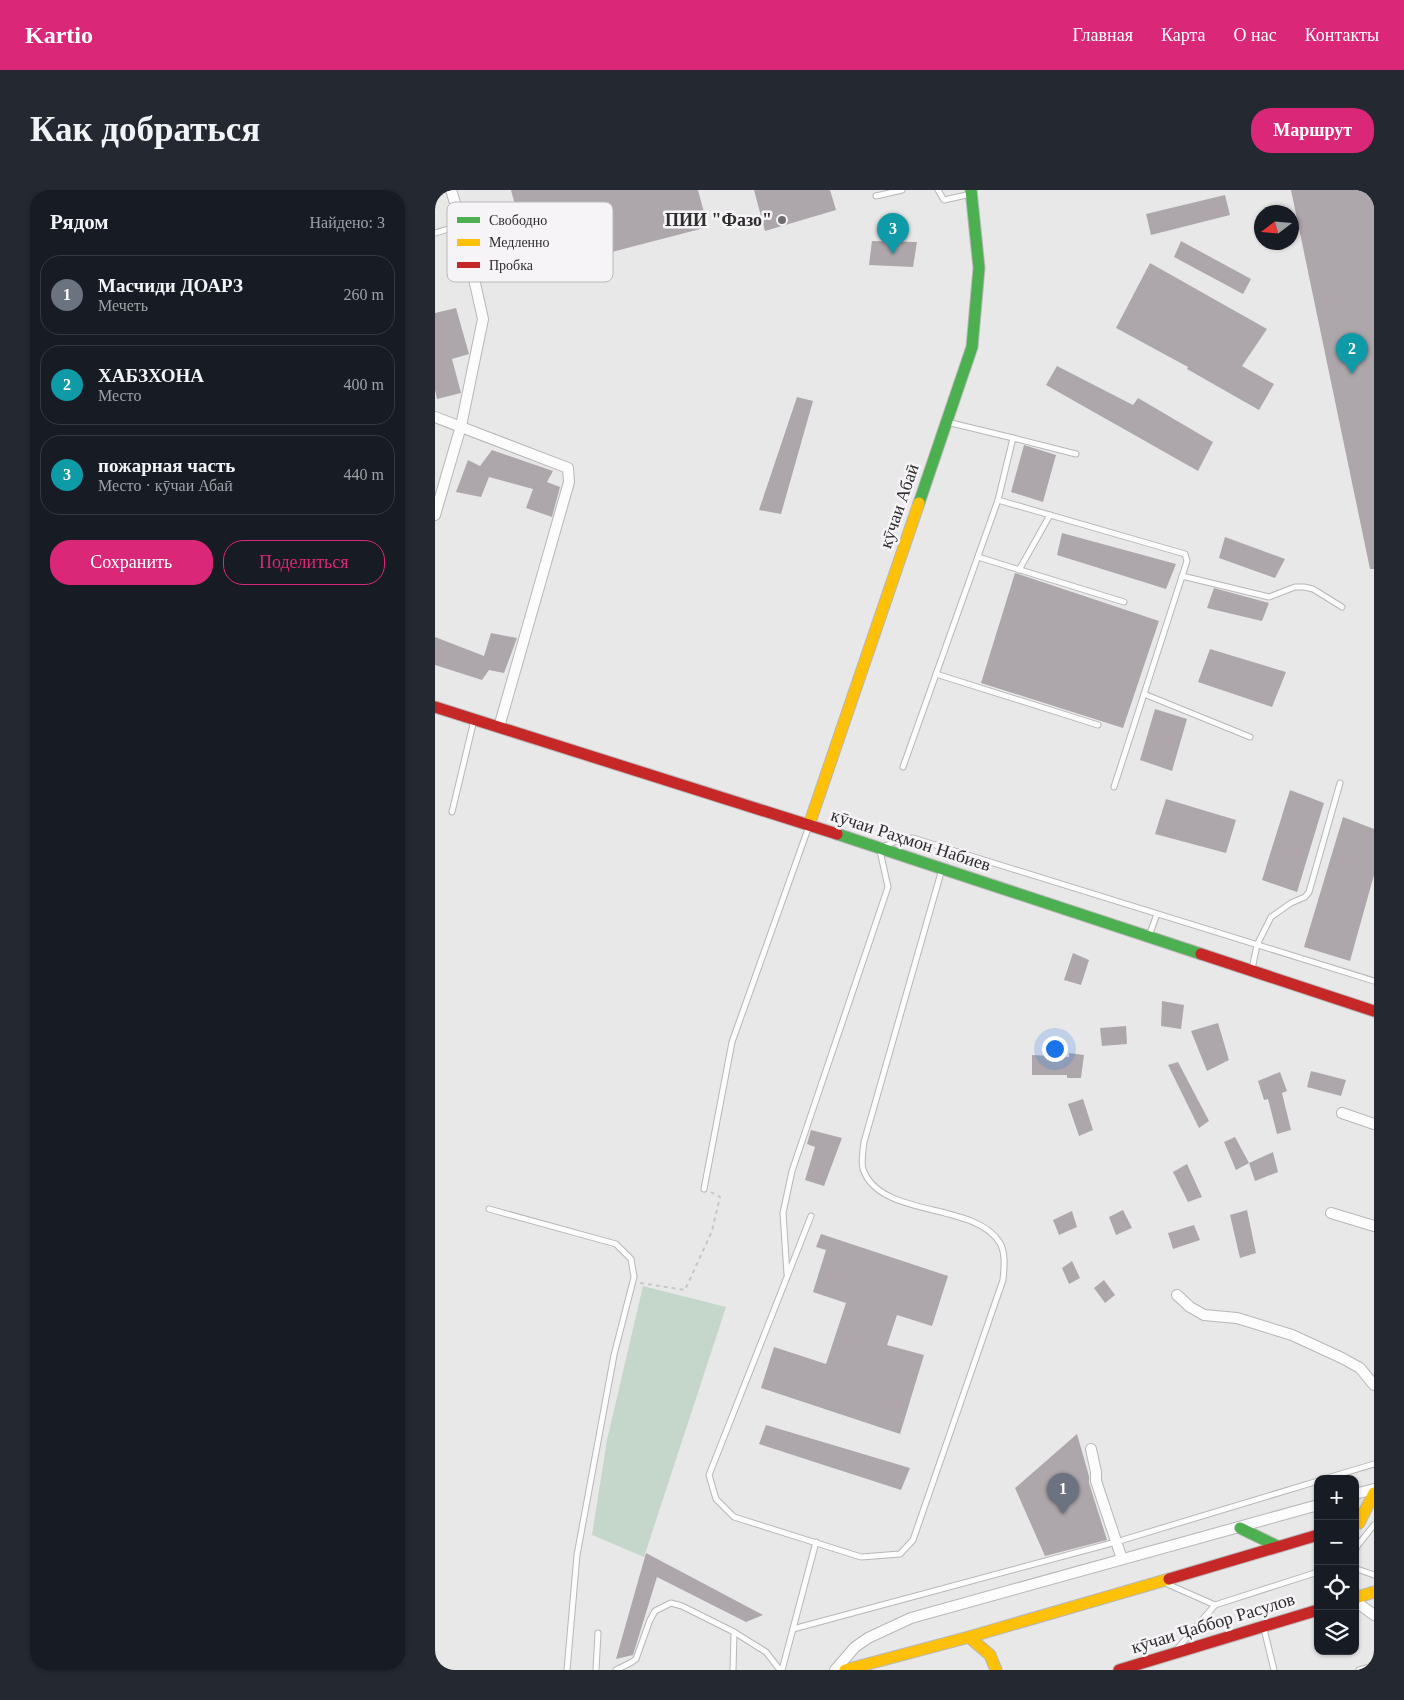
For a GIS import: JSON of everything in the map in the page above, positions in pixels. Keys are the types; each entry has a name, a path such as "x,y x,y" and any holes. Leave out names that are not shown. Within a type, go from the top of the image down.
{"main road":[{"name":"кӯчаи Абаӣ","path":"809,825 972,347 979,268 971,192"},
{"name":"кӯчаи Раҳмон Набиев","path":"435,707 942,868 1374,1011"},
{"path":"1359,1520 1374,1493"},
{"path":"1359,1523 1374,1519"},
{"path":"1240,1528 1277,1546"},
{"path":"845,1670 969,1637 1314,1535"},
{"path":"1359,1598 1374,1592"},
{"name":"кӯчаи Ҷаббор Расулов","path":"1119,1670 1314,1611"},
{"path":"969,1637 987,1651 996,1666 996,1670"}],"street":[{"path":"451,190 455,202"},
{"path":"435,515 461,426 483,319 475,282"},
{"path":"435,417 568,468 569,482 499,727"},
{"path":"1341,1113 1374,1124"},
{"path":"1331,1213 1374,1226"},
{"path":"1177,1296 1190,1308 1204,1315 1237,1318 1292,1335 1360,1368 1374,1385"},
{"path":"1091,1450 1097,1472 1096,1481 1122,1559"},
{"path":"1359,1493 1374,1489"},
{"path":"835,1670 855,1647 868,1638 911,1618 1314,1506"},
{"path":"1359,1603 1374,1615"}],"lane":[{"path":"876,196 902,190"},
{"path":"938,190 944,200 971,192"},
{"path":"435,233 447,229"},
{"path":"946,422 1076,454"},
{"path":"903,767 998,500 1013,438"},
{"path":"998,500 1185,554 1187,561 1183,576 1114,788"},
{"path":"1019,570 1050,515"},
{"path":"978,557 1124,602"},
{"path":"1183,576 1269,596 1295,587 1304,587 1313,589 1342,607"},
{"path":"936,674 1098,725"},
{"path":"1144,694 1250,737"},
{"path":"452,812 475,719"},
{"path":"1251,971 1257,945 1271,917 1291,903 1305,897 1309,892 1340,783"},
{"path":"705,1189 732,1042 809,825"},
{"path":"787,1278 783,1213 792,1171 888,887 879,848 901,839 913,838 1374,981"},
{"path":"811,1216 709,1476 716,1499 734,1517 861,1557 881,1557 900,1554 913,1540 1003,1280 1005,1259 1000,1243 987,1228 889,1197 874,1187 862,1168 864,1142 942,868"},
{"path":"1149,937 1157,914"},
{"path":"489,1209 616,1244 631,1260 635,1277 614,1355 577,1555 567,1670"},
{"path":"1337,1475 1374,1464"},
{"path":"793,1629 1116,1542 1314,1482"},
{"path":"1359,1543 1374,1525"},
{"path":"781,1670 816,1542"},
{"path":"1359,1570 1374,1575"},
{"path":"1172,1655 1215,1605 1314,1573"},
{"path":"1161,1581 1215,1605"},
{"path":"616,1670 636,1658 655,1611 671,1603 682,1606 734,1632 767,1652 781,1670"},
{"path":"1263,1627 1274,1670"},
{"path":"733,1670 734,1632"},
{"path":"596,1670 598,1633"},
{"path":"1359,1670 1374,1666"}],"path":[{"path":"633,1282 685,1290 712,1232 720,1197 705,1189"}],"green space":[{"path":"643,1286 726,1307 644,1557 592,1535 607,1440"}],"building":[{"path":"511,190 698,190 708,227 613,252 613,202 514,202"},
{"name":"ПИИ \"Фазо\"","path":"754,190 830,190 836,210 765,231"},
{"path":"1291,190 1374,190 1374,569 1370,569 1299,228 1299,205 1294,205"},
{"path":"1225,195 1230,215 1151,235 1146,214"},
{"path":"872,241 917,242 913,267 869,265"},
{"path":"1181,241 1251,279 1243,294 1174,257"},
{"path":"1150,263 1267,329 1242,366 1274,384 1259,410 1187,369 1188,367 1116,328"},
{"path":"456,308 469,354 452,359 461,393 437,399 435,390 435,313"},
{"path":"1057,366 1133,405 1138,398 1213,442 1198,471 1046,385"},
{"path":"797,397 813,401 781,514 759,510"},
{"path":"1024,445 1056,455 1043,502 1011,492"},
{"path":"492,450 553,471 547,482 560,487 552,517 526,508 533,489 489,477 481,497 456,492 468,460 480,466"},
{"path":"1062,533 1176,564 1166,589 1057,555"},
{"path":"1225,537 1285,559 1275,578 1219,558"},
{"path":"1015,573 1159,621 1123,728 981,683"},
{"path":"1214,588 1269,603 1262,621 1207,608"},
{"path":"491,633 517,638 504,673 489,670 482,680 435,665 435,637 484,656"},
{"path":"1210,649 1286,672 1272,707 1198,682"},
{"path":"1155,709 1187,719 1172,771 1140,760"},
{"path":"1290,790 1324,803 1297,892 1262,880"},
{"path":"1166,799 1236,820 1226,853 1155,834"},
{"path":"1343,817 1374,829 1374,875 1350,961 1304,947"},
{"path":"1073,953 1089,960 1081,985 1064,980"},
{"path":"1162,1001 1184,1005 1181,1029 1161,1026"},
{"path":"1218,1023 1229,1060 1207,1071 1191,1031"},
{"path":"1126,1026 1127,1044 1102,1046 1100,1028"},
{"path":"1069,1053 1084,1055 1081,1078 1067,1078 1067,1075 1032,1075 1032,1055 1069,1057"},
{"path":"1178,1062 1209,1121 1199,1128 1168,1065"},
{"path":"1311,1071 1346,1080 1341,1096 1307,1087"},
{"path":"1280,1072 1287,1091 1282,1093 1291,1130 1277,1134 1268,1099 1264,1100 1258,1081"},
{"path":"1083,1099 1093,1130 1079,1136 1068,1104"},
{"path":"811,1130 842,1138 824,1186 805,1180 815,1147 807,1144"},
{"path":"1235,1137 1249,1163 1236,1170 1224,1142"},
{"path":"1273,1152 1278,1172 1255,1181 1249,1163"},
{"path":"1187,1164 1202,1197 1188,1202 1173,1172"},
{"path":"1123,1210 1132,1228 1116,1235 1109,1217"},
{"path":"1247,1210 1256,1253 1240,1258 1230,1215"},
{"path":"1072,1211 1077,1227 1059,1235 1053,1220"},
{"path":"1194,1225 1200,1240 1173,1249 1168,1233"},
{"path":"821,1234 948,1276 932,1326 897,1315 887,1345 924,1355 900,1434 761,1388 774,1347 826,1364 846,1303 813,1292 826,1250 816,1247"},
{"path":"1072,1261 1080,1278 1069,1284 1062,1268"},
{"path":"1104,1280 1115,1295 1105,1303 1094,1288"},
{"path":"766,1425 910,1468 901,1490 759,1444"},
{"path":"1077,1434 1089,1476 1089,1483 1107,1540 1045,1556 1015,1488"},
{"path":"646,1553 763,1615 746,1622 657,1577 633,1655 616,1659"}],"traffic: fast":[{"path":"919,503 972,347 979,268 971,190"},
{"path":"837,834 1201,954"},
{"path":"1240,1528 1277,1546"}],"traffic: slow":[{"path":"809,825 919,503"},
{"path":"1359,1523 1374,1493"},
{"path":"845,1670 969,1637 1169,1579"},
{"path":"1359,1597 1374,1592"},
{"path":"969,1637 990,1655 996,1670"}],"traffic: jam":[{"path":"435,707 837,834"},
{"path":"1201,954 1374,1011"},
{"path":"1169,1579 1314,1536"},
{"path":"1119,1670 1314,1611"}],"place":[{"name":"ПИИ \"Фазо\"","path":"782,220"},
{"name":"пожарная часть","path":"893,254"},
{"name":"ХАБЗХОНА","path":"1352,374"},
{"name":"Масчиди ДОАРЗ","path":"1063,1514"}]}
